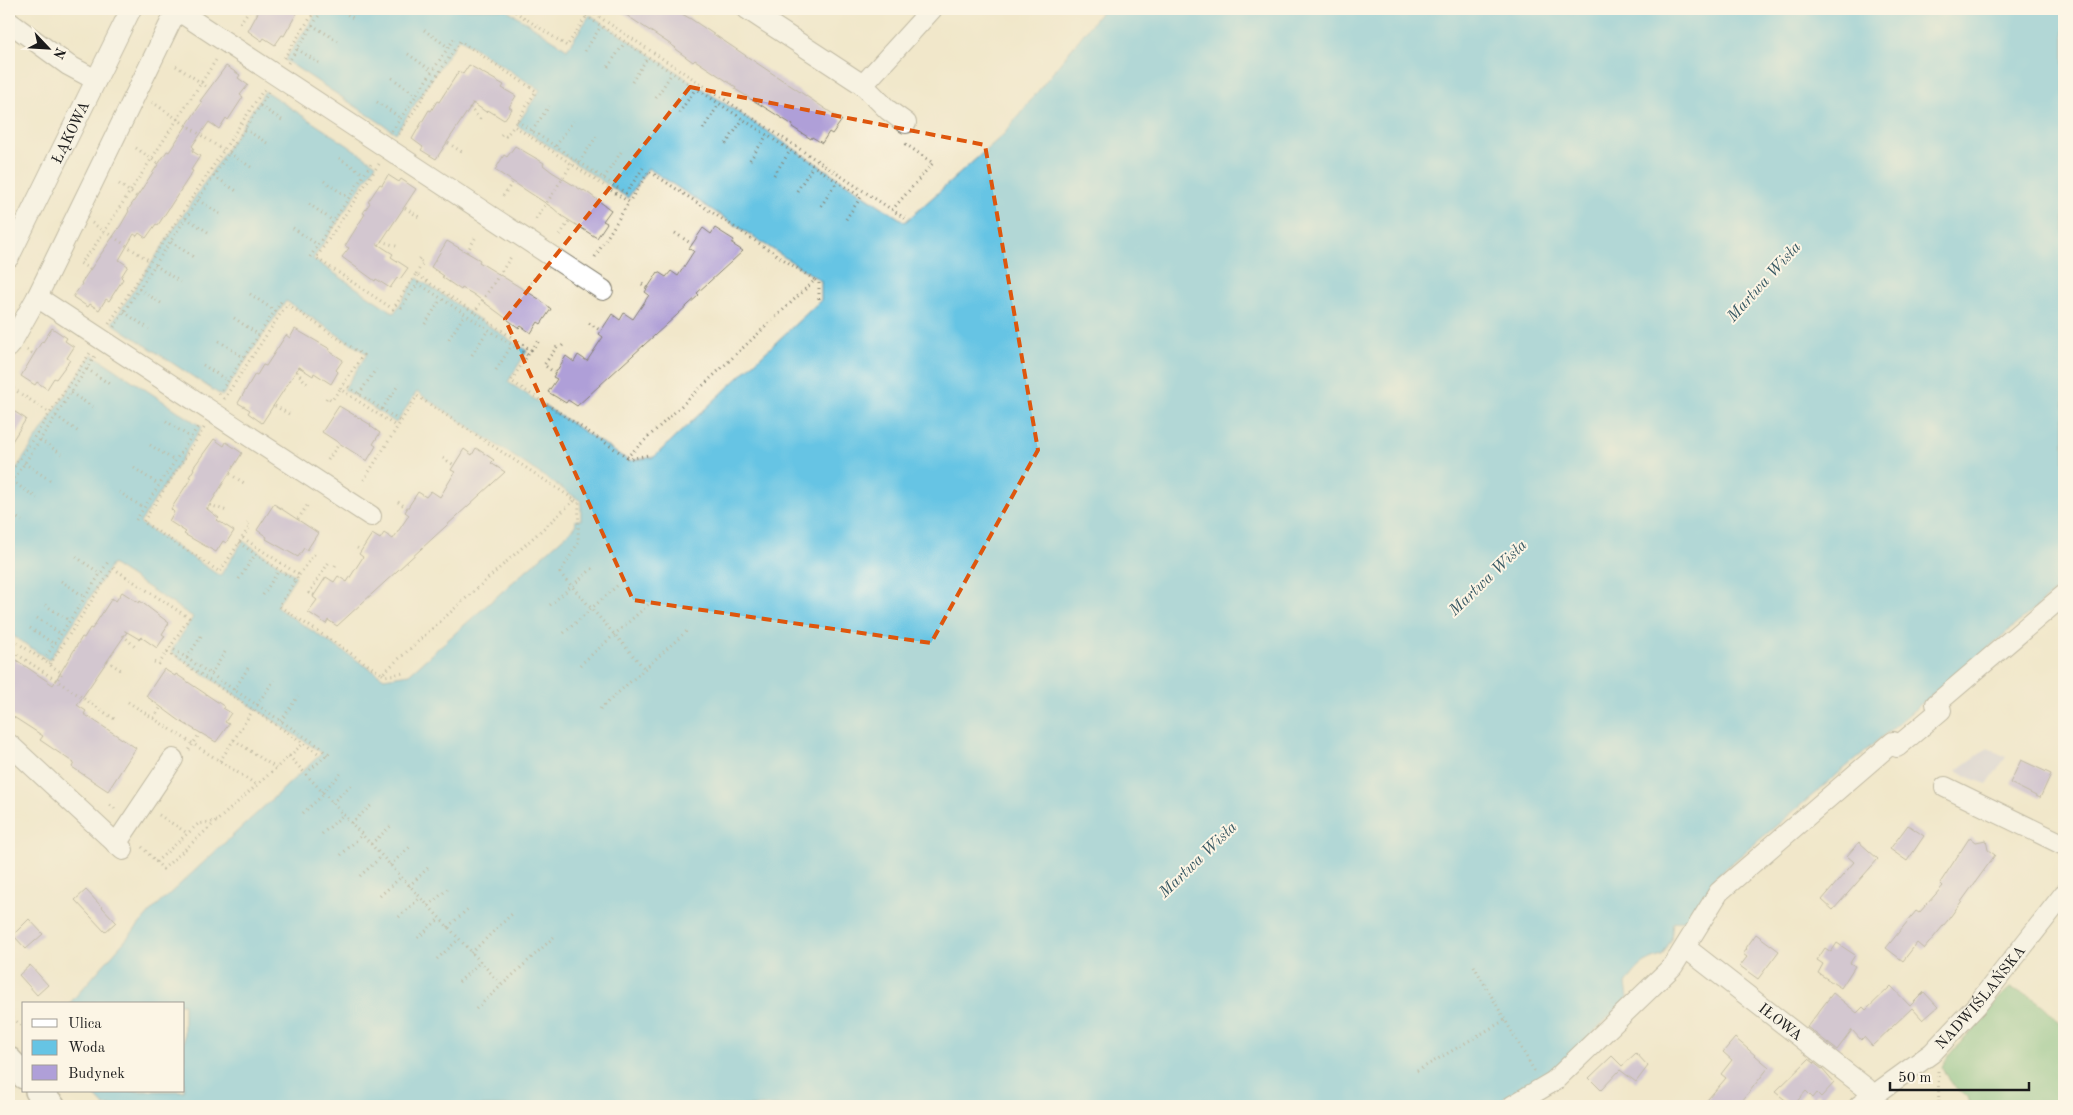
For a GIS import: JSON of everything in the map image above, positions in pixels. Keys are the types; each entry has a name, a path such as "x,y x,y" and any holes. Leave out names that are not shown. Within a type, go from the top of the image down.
{"main road":[{"path":"9,1060 22,1074"},
{"path":"39,1092 52,1106"}],"street":[{"name":"ŁĄKOWA","path":"9,257 131,9"},
{"path":"9,347 37,297 177,9 603,290"},
{"path":"747,9 863,85 888,110 904,132"},
{"path":"863,85 932,9"},
{"path":"9,22 68,65 96,80"},
{"path":"37,297 371,516"},
{"path":"1512,1106 1554,1081 1673,966 1686,948 1719,892 1893,742 1897,747 1941,710 1936,704 2064,595"},
{"path":"9,744 120,847 173,759"},
{"path":"1945,787 2064,844"},
{"name":"NADWIŚLAŃSKA","path":"1866,1102 1932,1053 1976,1006 2064,894"},
{"name":"IŁOWA","path":"1686,948 1866,1088 1866,1102"}],"path":[{"path":"240,24 251,9 258,13"},
{"path":"294,43 316,9"},
{"path":"288,62 323,9"},
{"path":"339,9 354,18"},
{"path":"511,9 567,46 590,10 906,219"},
{"path":"587,17 861,197 844,222"},
{"path":"312,25 338,41"},
{"path":"585,51 600,25"},
{"path":"424,30 448,47"},
{"path":"392,130 456,36"},
{"path":"408,119 460,41 536,91 518,122 506,136 502,134 501,136"},
{"path":"608,67 625,42"},
{"path":"90,269 80,263 130,192 222,50"},
{"path":"296,50 322,66"},
{"path":"408,54 432,71"},
{"path":"632,82 648,57"},
{"path":"176,66 209,88"},
{"path":"656,98 672,73"},
{"path":"392,78 416,95"},
{"path":"680,113 696,88"},
{"path":"136,92 223,150"},
{"path":"115,326 269,93"},
{"path":"376,102 400,119"},
{"path":"473,103 470,108 482,121"},
{"path":"109,324 254,104"},
{"path":"703,129 719,104"},
{"path":"261,105 285,122"},
{"path":"531,130 549,106"},
{"path":"726,144 743,119"},
{"path":"556,146 573,121"},
{"path":"518,122 630,195"},
{"path":"514,126 629,202"},
{"path":"245,129 270,146"},
{"path":"892,210 933,163 904,132"},
{"path":"750,160 767,135"},
{"path":"579,162 597,136"},
{"path":"448,142 462,152"},
{"path":"136,148 159,164"},
{"path":"774,175 790,151"},
{"path":"604,178 621,152"},
{"path":"229,153 254,169"},
{"path":"340,158 365,173"},
{"path":"310,257 372,162"},
{"path":"536,219 572,164"},
{"path":"797,191 814,166"},
{"path":"595,257 629,202 630,195 644,168"},
{"path":"630,195 649,171 819,283 819,299"},
{"path":"214,176 238,192"},
{"path":"370,177 316,258 393,309 415,281"},
{"path":"324,181 349,198"},
{"path":"821,206 837,181"},
{"path":"503,196 512,183"},
{"path":"119,184 137,197"},
{"path":"198,200 223,216"},
{"path":"309,204 333,221"},
{"path":"405,208 419,217"},
{"path":"77,214 150,261"},
{"path":"186,218 211,234"},
{"path":"560,234 569,221"},
{"path":"293,228 318,245"},
{"path":"675,233 692,244"},
{"path":"467,252 478,235"},
{"path":"378,245 381,241 399,247"},
{"path":"170,242 195,258"},
{"path":"474,313 511,257"},
{"path":"401,308 422,263 418,260 420,258"},
{"path":"155,265 180,282"},
{"path":"416,274 531,350"},
{"path":"525,291 536,274"},
{"path":"627,457 815,280"},
{"path":"415,281 526,355"},
{"path":"642,284 647,288"},
{"path":"139,289 164,306"},
{"path":"250,294 275,311"},
{"path":"425,324 441,298"},
{"path":"219,394 283,300"},
{"path":"232,386 286,304 363,355 345,385 332,400 327,397 326,399"},
{"path":"123,313 149,329"},
{"path":"449,339 465,314"},
{"path":"234,318 259,335"},
{"path":"589,323 601,331"},
{"path":"472,355 488,330"},
{"path":"218,341 244,358"},
{"path":"539,341 526,355 511,381 630,459 648,455"},
{"path":"555,373 544,366 561,345"},
{"path":"496,370 513,346"},
{"path":"9,475 91,351"},
{"path":"9,487 95,356"},
{"path":"203,365 227,382"},
{"path":"300,367 297,372 308,384"},
{"path":"88,368 111,385"},
{"path":"358,393 376,369"},
{"path":"382,409 399,384"},
{"path":"345,385 400,421"},
{"path":"9,386 50,413"},
{"path":"340,389 397,427"},
{"path":"71,393 96,409"},
{"path":"362,483 395,434 400,421 417,396 579,502 578,543 560,573 645,669"},
{"path":"275,406 289,414"},
{"path":"56,416 80,432"},
{"path":"166,421 192,437"},
{"path":"136,520 199,425"},
{"path":"206,426 143,522 220,572 250,526 246,522"},
{"path":"40,440 65,456"},
{"path":"328,460 339,444"},
{"path":"150,445 175,461"},
{"path":"443,458 454,465"},
{"path":"24,463 50,480"},
{"path":"134,468 160,485"},
{"path":"230,474 244,483"},
{"path":"12,481 38,498"},
{"path":"119,492 144,508"},
{"path":"382,674 575,500"},
{"path":"398,502 407,508"},
{"path":"298,519 309,503"},
{"path":"207,509 210,505 226,511"},
{"path":"9,513 22,521"},
{"path":"242,538 300,575"},
{"path":"240,544 295,580"},
{"path":"357,548 361,550"},
{"path":"239,579 254,553"},
{"path":"316,553 295,580 279,606 385,676 404,673"},
{"path":"76,558 101,574"},
{"path":"45,659 108,562"},
{"path":"314,595 310,592 329,562"},
{"path":"550,605 594,567"},
{"path":"50,664 113,568 189,618 159,664 154,662"},
{"path":"263,594 281,571"},
{"path":"61,581 85,597"},
{"path":"564,633 619,584"},
{"path":"580,665 649,604"},
{"path":"45,605 70,621"},
{"path":"36,618 61,634"},
{"path":"30,628 53,646"},
{"path":"600,709 689,630"},
{"path":"126,631 123,635 136,648"},
{"path":"185,657 203,634"},
{"path":"9,637 45,659 62,674 56,681"},
{"path":"171,648 327,753 310,770"},
{"path":"9,649 116,720"},
{"path":"210,674 227,649"},
{"path":"167,652 318,753"},
{"path":"107,661 121,670"},
{"path":"234,690 250,664"},
{"path":"257,705 274,680"},
{"path":"281,721 298,696"},
{"path":"128,702 257,785"},
{"path":"154,718 161,707"},
{"path":"220,761 253,710"},
{"path":"234,740 276,768"},
{"path":"217,820 198,824 155,861 163,869 304,743"},
{"path":"289,756 502,985"},
{"path":"303,813 344,772"},
{"path":"332,803 354,783"},
{"path":"351,824 373,804"},
{"path":"157,814 187,833"},
{"path":"322,834 343,814"},
{"path":"371,844 392,825"},
{"path":"341,855 362,835"},
{"path":"390,865 411,846"},
{"path":"360,876 382,856"},
{"path":"409,886 430,866"},
{"path":"380,896 401,877"},
{"path":"428,906 450,887"},
{"path":"399,917 420,898"},
{"path":"448,927 469,908"},
{"path":"471,953 514,912"},
{"path":"418,938 440,918"},
{"path":"476,1009 556,936"},
{"path":"437,959 459,939"},
{"path":"458,982 480,962"},
{"path":"1474,966 1544,1087"},
{"path":"9,1015 22,1026"},
{"path":"1417,1071 1505,1020"},
{"path":"1938,1068 1939,1106"}],"highlighted area":[{"path":"690,87 985,145 1038,450 931,643 633,600 505,319"}],"shaded area":[{"path":"1988,748 2006,757 1987,784 1970,778 1957,770"}],"green space":[{"path":"2010,988 2028,995 2051,1014 2064,1028 2064,1106 1970,1106 1967,1097 1949,1081 1942,1067 1950,1053"}],"water":[{"name":"Martwa Wisła","path":"319,9 506,9 567,49 590,15 905,222 1004,134 1103,9 2064,9 2064,584 1714,878 1693,917 1673,923 1671,940 1662,956 1645,963 1630,978 1626,984 1628,998 1551,1074 1498,1106 104,1106 91,1092 185,1092 185,1002 71,1002 152,910 322,753 171,652 193,617 112,564 49,660 9,633 9,480 92,354 202,427 140,523 220,576 243,541 296,576 276,607 384,678 409,674 575,527 576,520 581,520 581,501 417,392 396,423 344,389 367,354 286,301 222,396 112,323 265,91 376,164 313,259 394,313 417,278 527,351 508,382 629,461 654,457 821,300 821,281 648,168 628,198 517,125 540,90 459,38 396,133 285,60"}],"building":[{"path":"260,9 299,9 284,36 282,35 275,45 264,38 262,41 248,31"},
{"path":"617,9 673,9 691,19 842,120 832,134 829,132 822,143 812,137 811,139 695,60 693,62 676,48"},
{"path":"469,65 504,85 502,88 516,96 509,107 512,109 504,120 488,110 486,112 473,103 436,159 421,150 423,147 412,139 429,110 431,111 437,101 439,102 459,71 463,74"},
{"path":"226,66 240,75 238,78 248,85 240,95 243,97 228,120 226,118 219,129 209,122 192,146 194,148 192,151 200,156 191,170 193,171 158,225 156,224 146,238 139,233 137,236 134,234 119,260 128,266 121,277 123,279 109,301 106,299 99,310 90,304 88,307 73,297 81,283 121,225 128,210 167,151 169,152 202,102 200,101"},
{"path":"515,146 544,163 543,165 552,172 584,190 611,210 603,221 607,223 597,238 495,170 504,155 507,157"},
{"path":"388,175 399,182 401,179 416,189 379,245 393,254 391,257 408,268 390,288 376,279 375,281 342,257 349,248 345,246 365,214 363,213 370,203 368,202"},
{"path":"703,228 711,234 715,228 734,240 732,244 743,251 697,293 699,295 577,406 568,400 566,403 548,392 557,379 553,377 566,356 574,362 578,355 587,361 603,337 599,334 612,314 620,320 624,313 633,319 649,295 645,292 658,272 666,277 671,271 678,276 694,251 689,249"},
{"path":"447,241 480,260 479,262 539,299 551,309 541,324 538,322 531,333 521,326 519,328 473,294 462,288 461,290 442,277 444,276 431,267"},
{"path":"52,328 67,338 65,341 74,347 67,358 70,360 47,389 37,382 35,385 21,376"},
{"path":"295,329 330,349 329,351 343,360 336,370 338,372 331,384 314,373 313,376 299,367 262,423 248,413 250,410 238,403 255,374 257,375 263,365 266,366 286,335 290,338"},
{"path":"339,406 371,425 380,433 373,444 376,446 367,461 322,432"},
{"path":"9,408 26,419 9,446"},
{"path":"214,439 224,446 226,442 242,453 207,509 219,518 217,520 234,531 226,543 223,541 216,552 184,534 186,532 169,521 174,512 171,509 191,478 189,477 193,468"},
{"path":"476,448 494,460 491,463 505,472 337,626 328,620 326,624 308,612 317,600 313,597 326,577 334,582 338,576 347,582 363,557 359,554 372,534 380,539 384,533 393,539 409,515 405,512 418,492 426,497 431,491 440,497 455,472 451,470 464,449 472,455"},
{"path":"274,504 318,533 307,550 304,548 298,557 266,539 267,537 257,530"},
{"path":"122,592 139,603 140,601 169,623 162,634 165,636 157,648 141,637 139,639 127,632 77,705 86,711 84,714 136,748 108,791 72,767 74,763 40,740 43,736 9,714 9,655 53,685 82,637 84,638 90,628 92,629 112,598 116,601"},
{"path":"164,669 175,676 176,674 231,713 225,722 229,724 216,742 180,721 146,696"},
{"path":"2021,760 2051,774 2040,798 2010,783"},
{"path":"1908,825 1924,836 1907,861 1890,849"},
{"path":"1970,837 1976,842 1986,840 1988,850 1995,855 1948,920 1924,949 1917,943 1903,961 1886,948 1916,911 1919,913 1943,886 1940,883"},
{"path":"1859,842 1878,859 1833,910 1822,900 1854,862 1847,856"},
{"path":"86,890 116,922 105,932 75,900"},
{"path":"29,919 43,934 26,949 13,935"},
{"path":"1756,934 1779,951 1758,979 1740,966 1747,957 1743,954 1746,948"},
{"path":"1837,943 1855,955 1850,963 1855,966 1841,988 1818,973 1823,964 1817,960 1825,948 1831,952"},
{"path":"30,965 48,985 37,995 19,975"},
{"path":"1891,986 1910,1006 1924,992 1938,1007 1923,1020 1912,1008 1872,1046 1864,1037 1861,1040 1852,1030 1837,1050 1807,1027 1833,993 1857,1013 1863,1007 1866,1010"},
{"path":"1735,1038 1769,1067 1738,1106 1702,1106 1726,1078 1721,1074 1732,1060 1723,1052"},
{"path":"1636,1053 1648,1066 1636,1082 1620,1070 1601,1090 1589,1078 1612,1056 1622,1066"},
{"path":"1809,1059 1822,1069 1834,1083 1821,1097 1817,1093 1813,1098 1806,1091 1793,1106 1775,1092"}]}
